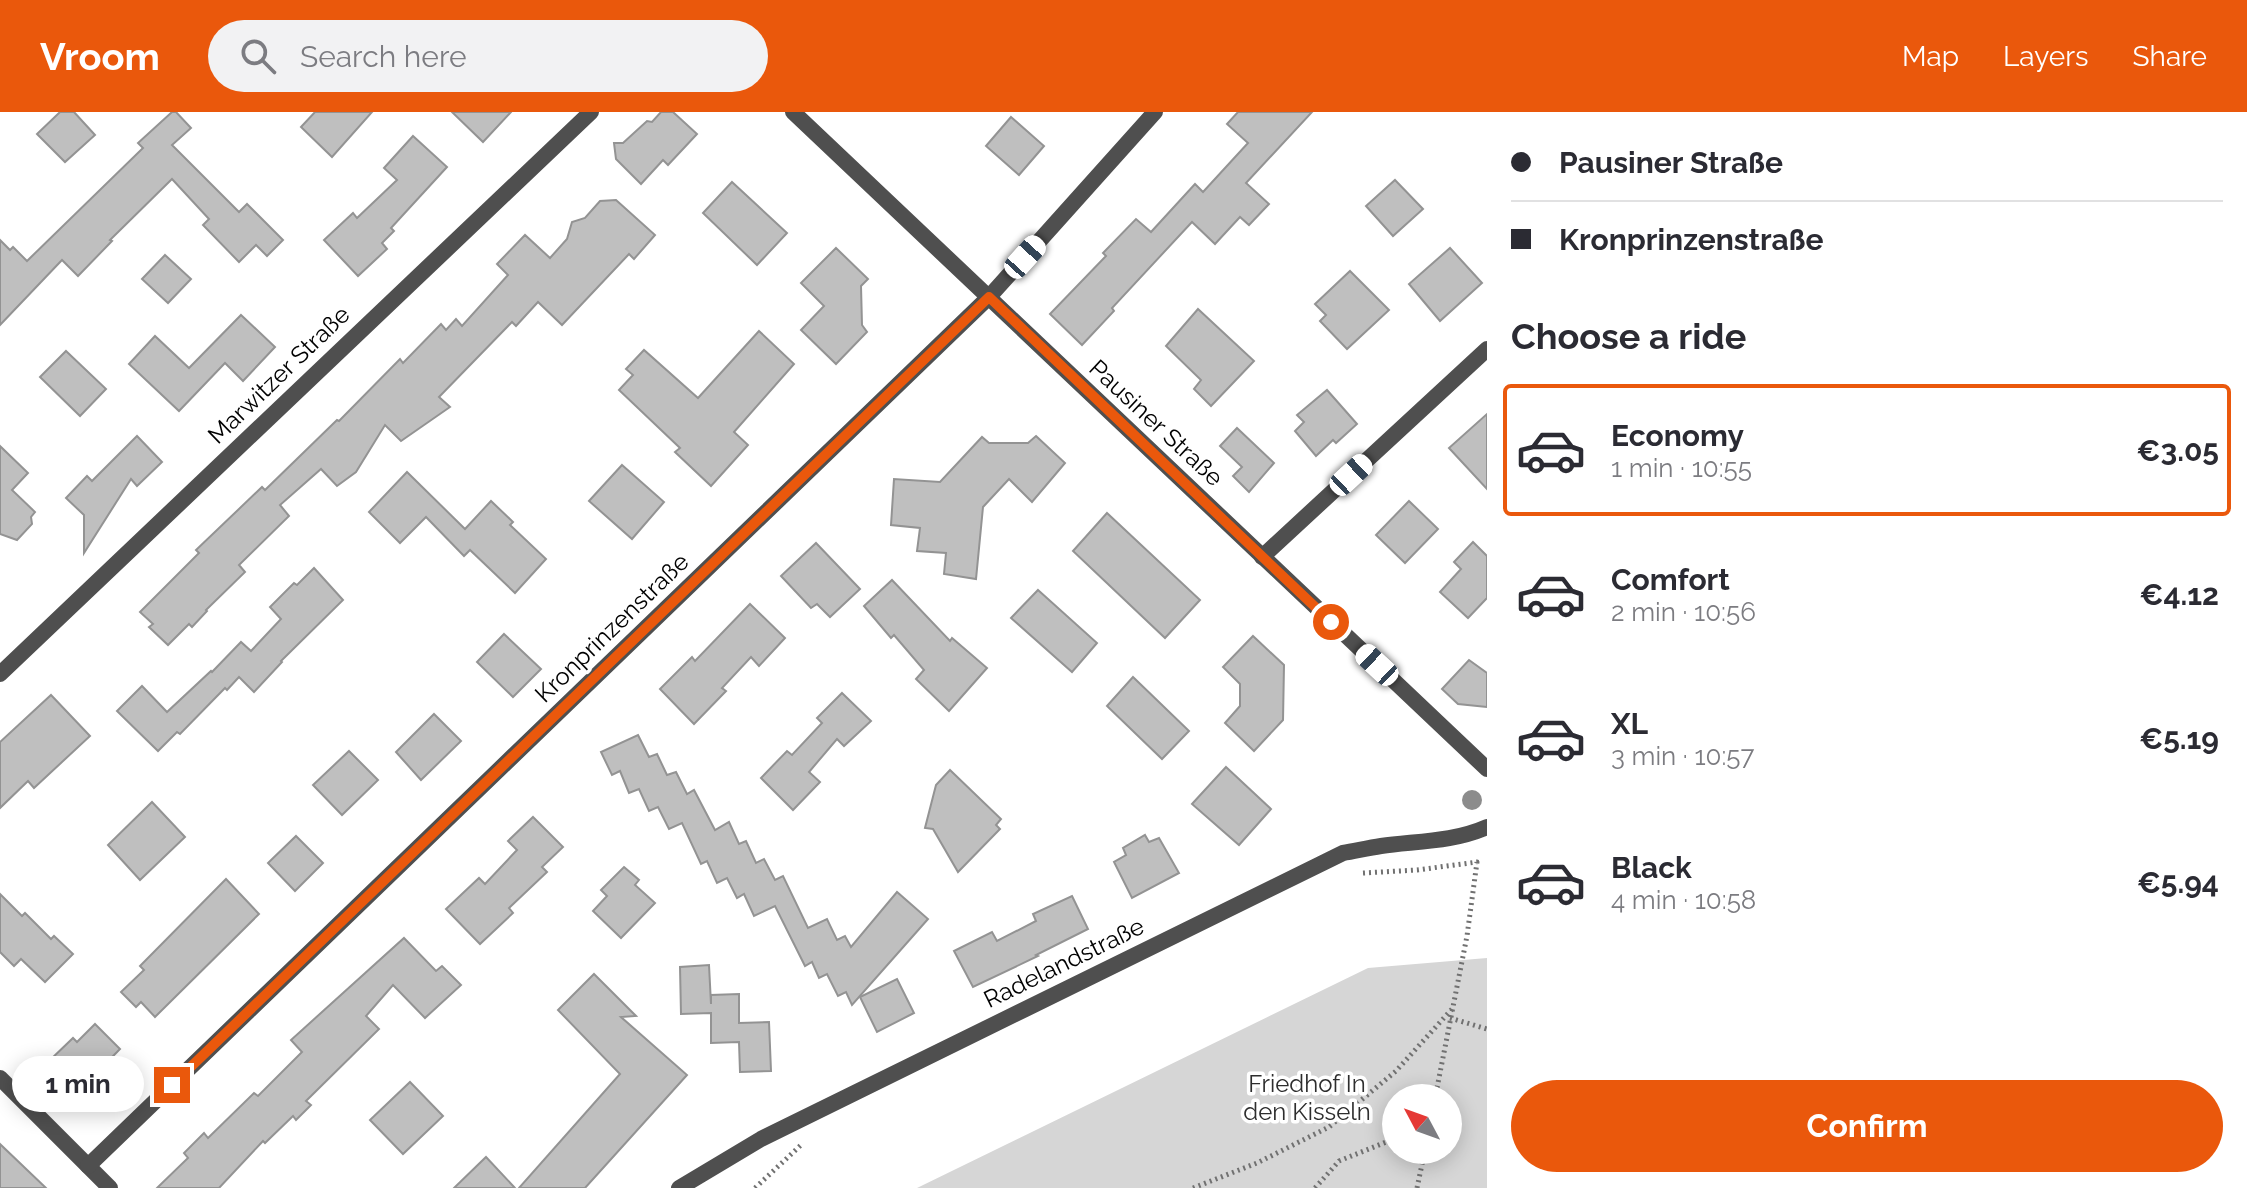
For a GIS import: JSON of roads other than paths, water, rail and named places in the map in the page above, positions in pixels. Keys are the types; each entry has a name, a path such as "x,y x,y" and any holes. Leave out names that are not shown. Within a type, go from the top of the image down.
{"street":[{"name":"Marwitzer Straße","path":"0,674 591,112"},
{"name":"Pausiner Straße","path":"793,112 1487,769"},
{"name":"Kronprinzenstraße","path":"88,1166 989,297 1155,112"},
{"path":"1262,557 1487,349"},
{"name":"Radelandstraße","path":"679,1188 761,1139 1343,853 1424,843 1471,834 1487,827"},
{"path":"0,1078 110,1188"}],"park label":[{"name":"Friedhof In den Kisseln","path":"1307,1098"}]}
